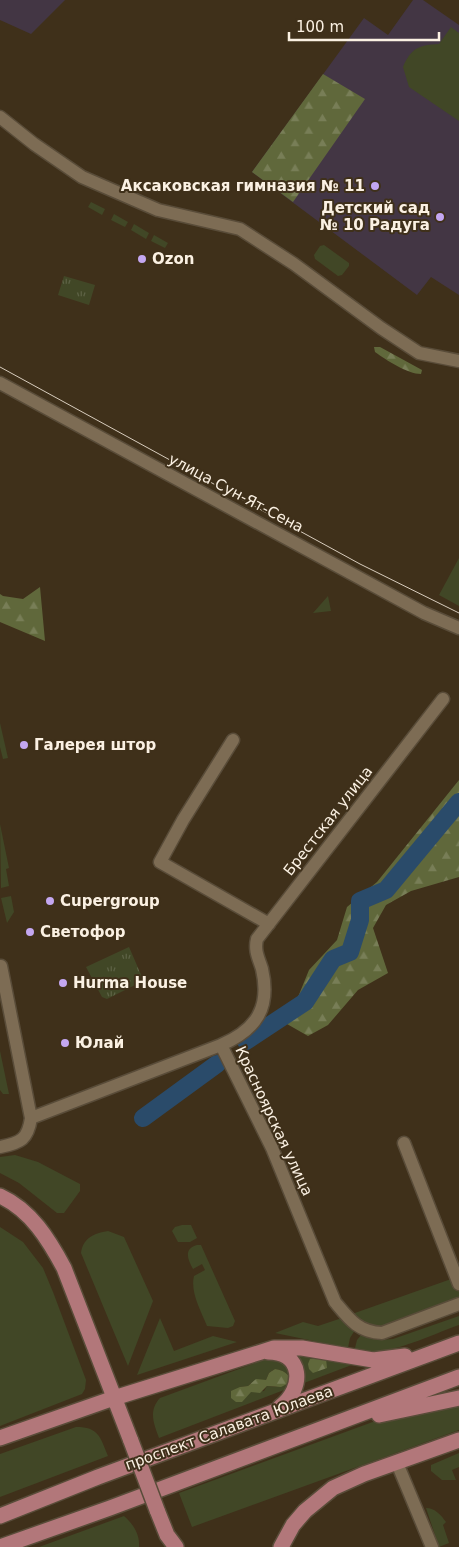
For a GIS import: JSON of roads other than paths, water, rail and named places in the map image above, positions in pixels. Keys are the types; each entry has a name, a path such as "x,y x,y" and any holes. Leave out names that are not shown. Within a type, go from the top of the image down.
{"main road":[{"path":"0,1196 32,1218 53,1248 71,1283 157,1510 167,1535 176,1547"},
{"name":"проспект Салавата Юлаева","path":"0,1516 98,1477 459,1343"},
{"path":"0,1438 114,1398 274,1348 294,1347 373,1360 436,1351"},
{"path":"261,1352 272,1352 286,1356 291,1361 297,1374 295,1391 276,1411"},
{"path":"0,1547 459,1377"},
{"path":"317,1430 357,1419 459,1398"},
{"path":"281,1547 294,1525 305,1512 332,1488 348,1480 459,1440"}],"street":[{"path":"0,117 34,144 82,177 158,210 240,229 294,264 381,328 419,353 459,361"},
{"name":"улица Сун-Ят-Сена","path":"0,383 424,614 459,628"},
{"name":"Брестская улица","path":"262,968 256,945 257,939 443,699"},
{"path":"233,740 183,820 160,862 269,924"},
{"path":"0,1147 16,1143 25,1137 29,1131 31,1118 1,966"},
{"name":"Красноярская улица","path":"262,968 265,990 259,1016 251,1028 221,1046 272,1148 335,1302 362,1330 382,1333 459,1304"},
{"path":"31,1118 221,1046"},
{"path":"404,1144 459,1284"},
{"path":"397,1463 432,1547"}],"waterway":[{"path":"246,1041 305,1002 333,959 350,952 360,920 360,901 386,890 459,802"},
{"path":"143,1118 217,1064"}],"tram line":[{"path":"0,367 360,564 459,613"}],"place":[{"name":"Аксаковская гимназия № 11","path":"375,186"},
{"name":"Детский сад № 10 Радуга","path":"440,217"},
{"name":"Ozon","path":"142,259"},
{"name":"Галерея штор","path":"24,745"},
{"name":"Cupergroup","path":"50,901"},
{"name":"Светофор","path":"30,932"},
{"name":"Hurma House","path":"63,983"},
{"name":"Юлай","path":"65,1043"}]}
